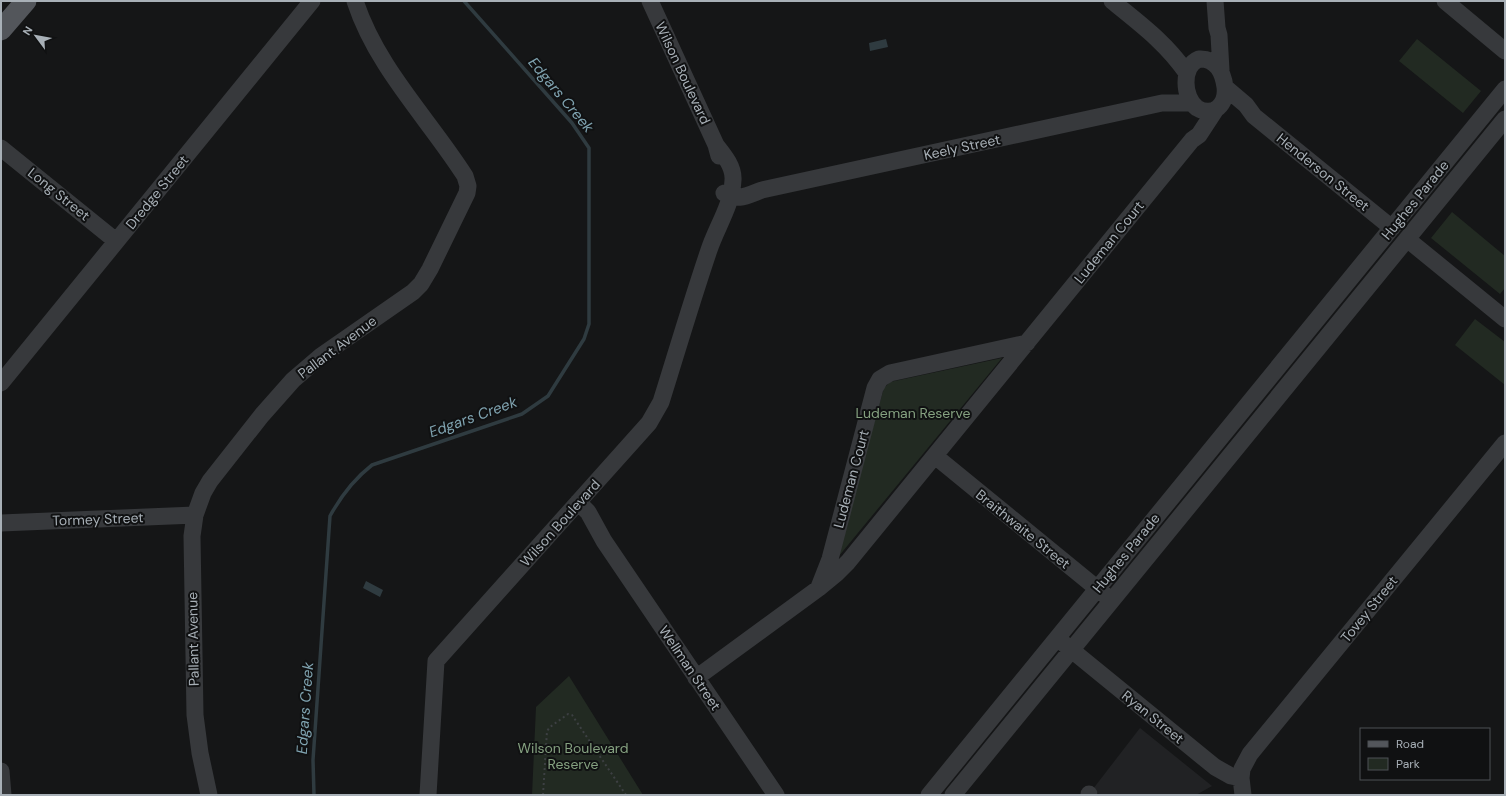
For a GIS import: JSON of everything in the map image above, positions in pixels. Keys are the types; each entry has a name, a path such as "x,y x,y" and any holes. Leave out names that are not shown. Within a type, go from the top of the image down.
{"main road":[{"path":"1,30 26,1"}],"street":[{"name":"Dredge Street","path":"1,383 312,1"},
{"name":"Pallant Avenue","path":"209,795 200,753 195,715 192,536 198,503 210,481 270,404 293,380 321,356 404,300 421,284 430,269 467,193 468,186 466,176 385,63 366,28 355,1"},
{"name":"Wilson Boulevard","path":"428,795 436,661 649,423 661,402 710,248 714,221 728,193 724,183 723,172 716,145 650,1"},
{"path":"1112,1 1163,43 1174,54 1186,77 1195,105 1205,111 1212,111 1218,108 1225,96 1226,88 1221,70 1215,1"},
{"path":"1444,1 1505,51"},
{"path":"1186,77 1191,64 1200,58 1214,38 1217,28"},
{"path":"1163,43 1177,51 1212,61 1221,70"},
{"name":"Keely Street","path":"1162,103 1176,94 1186,77"},
{"name":"Henderson Street","path":"1226,88 1246,105 1254,116 1392,228"},
{"name":"Hughes Parade","path":"929,795 1505,88"},
{"name":"Keely Street","path":"728,193 742,198 762,190 1162,103 1195,105"},
{"name":"Ludeman Court","path":"1192,140 1198,122 1195,105"},
{"name":"Henderson Street","path":"1218,108 1235,110 1254,116"},
{"name":"Ludeman Court","path":"696,678 819,588 848,562 1192,140 1198,135 1218,108"},
{"name":"Hughes Parade","path":"953,795 1505,119"},
{"name":"Long Street","path":"1,148 116,241"},
{"path":"1407,239 1505,319"},
{"path":"1324,310 1339,322"},
{"name":"Ludeman Court","path":"819,588 830,560 875,388 880,379 890,373 1027,344"},
{"name":"Tovey Street","path":"1241,778 1244,765 1250,754 1505,443"},
{"name":"Braithwaite Street","path":"935,456 1112,600"},
{"name":"Wellman Street","path":"573,508 588,512 604,541 776,795"},
{"name":"Tormey Street","path":"1,523 195,515"},
{"name":"Ryan Street","path":"1057,638 1215,767 1227,774 1241,778"},
{"path":"1,771 2,795"},
{"path":"1241,778 1243,795"}],"path":[{"path":"543,795 547,731 550,727 568,714 572,715 626,795"}],"shaded area":[{"path":"886,39 888,47 870,51 869,43"},
{"path":"366,581 383,590 380,597 363,588"},
{"path":"1140,728 1212,786 1196,795 1100,795 1093,789"}],"green space":[{"path":"1417,39 1481,91 1463,113 1399,61"},
{"path":"1452,212 1505,256 1505,288 1500,294 1431,238"},
{"path":"1475,319 1505,342 1505,385 1455,345"},
{"name":"Ludeman Reserve","path":"1002,358 834,562 884,388 890,382"},
{"name":"Wilson Boulevard Reserve","path":"569,676 643,795 532,795 536,707"}],"waterway":[{"name":"Edgars Creek","path":"314,795 313,760 330,516 334,509 354,482 372,465 522,414 548,396 584,339 589,324 589,148 572,123 464,1"}]}
